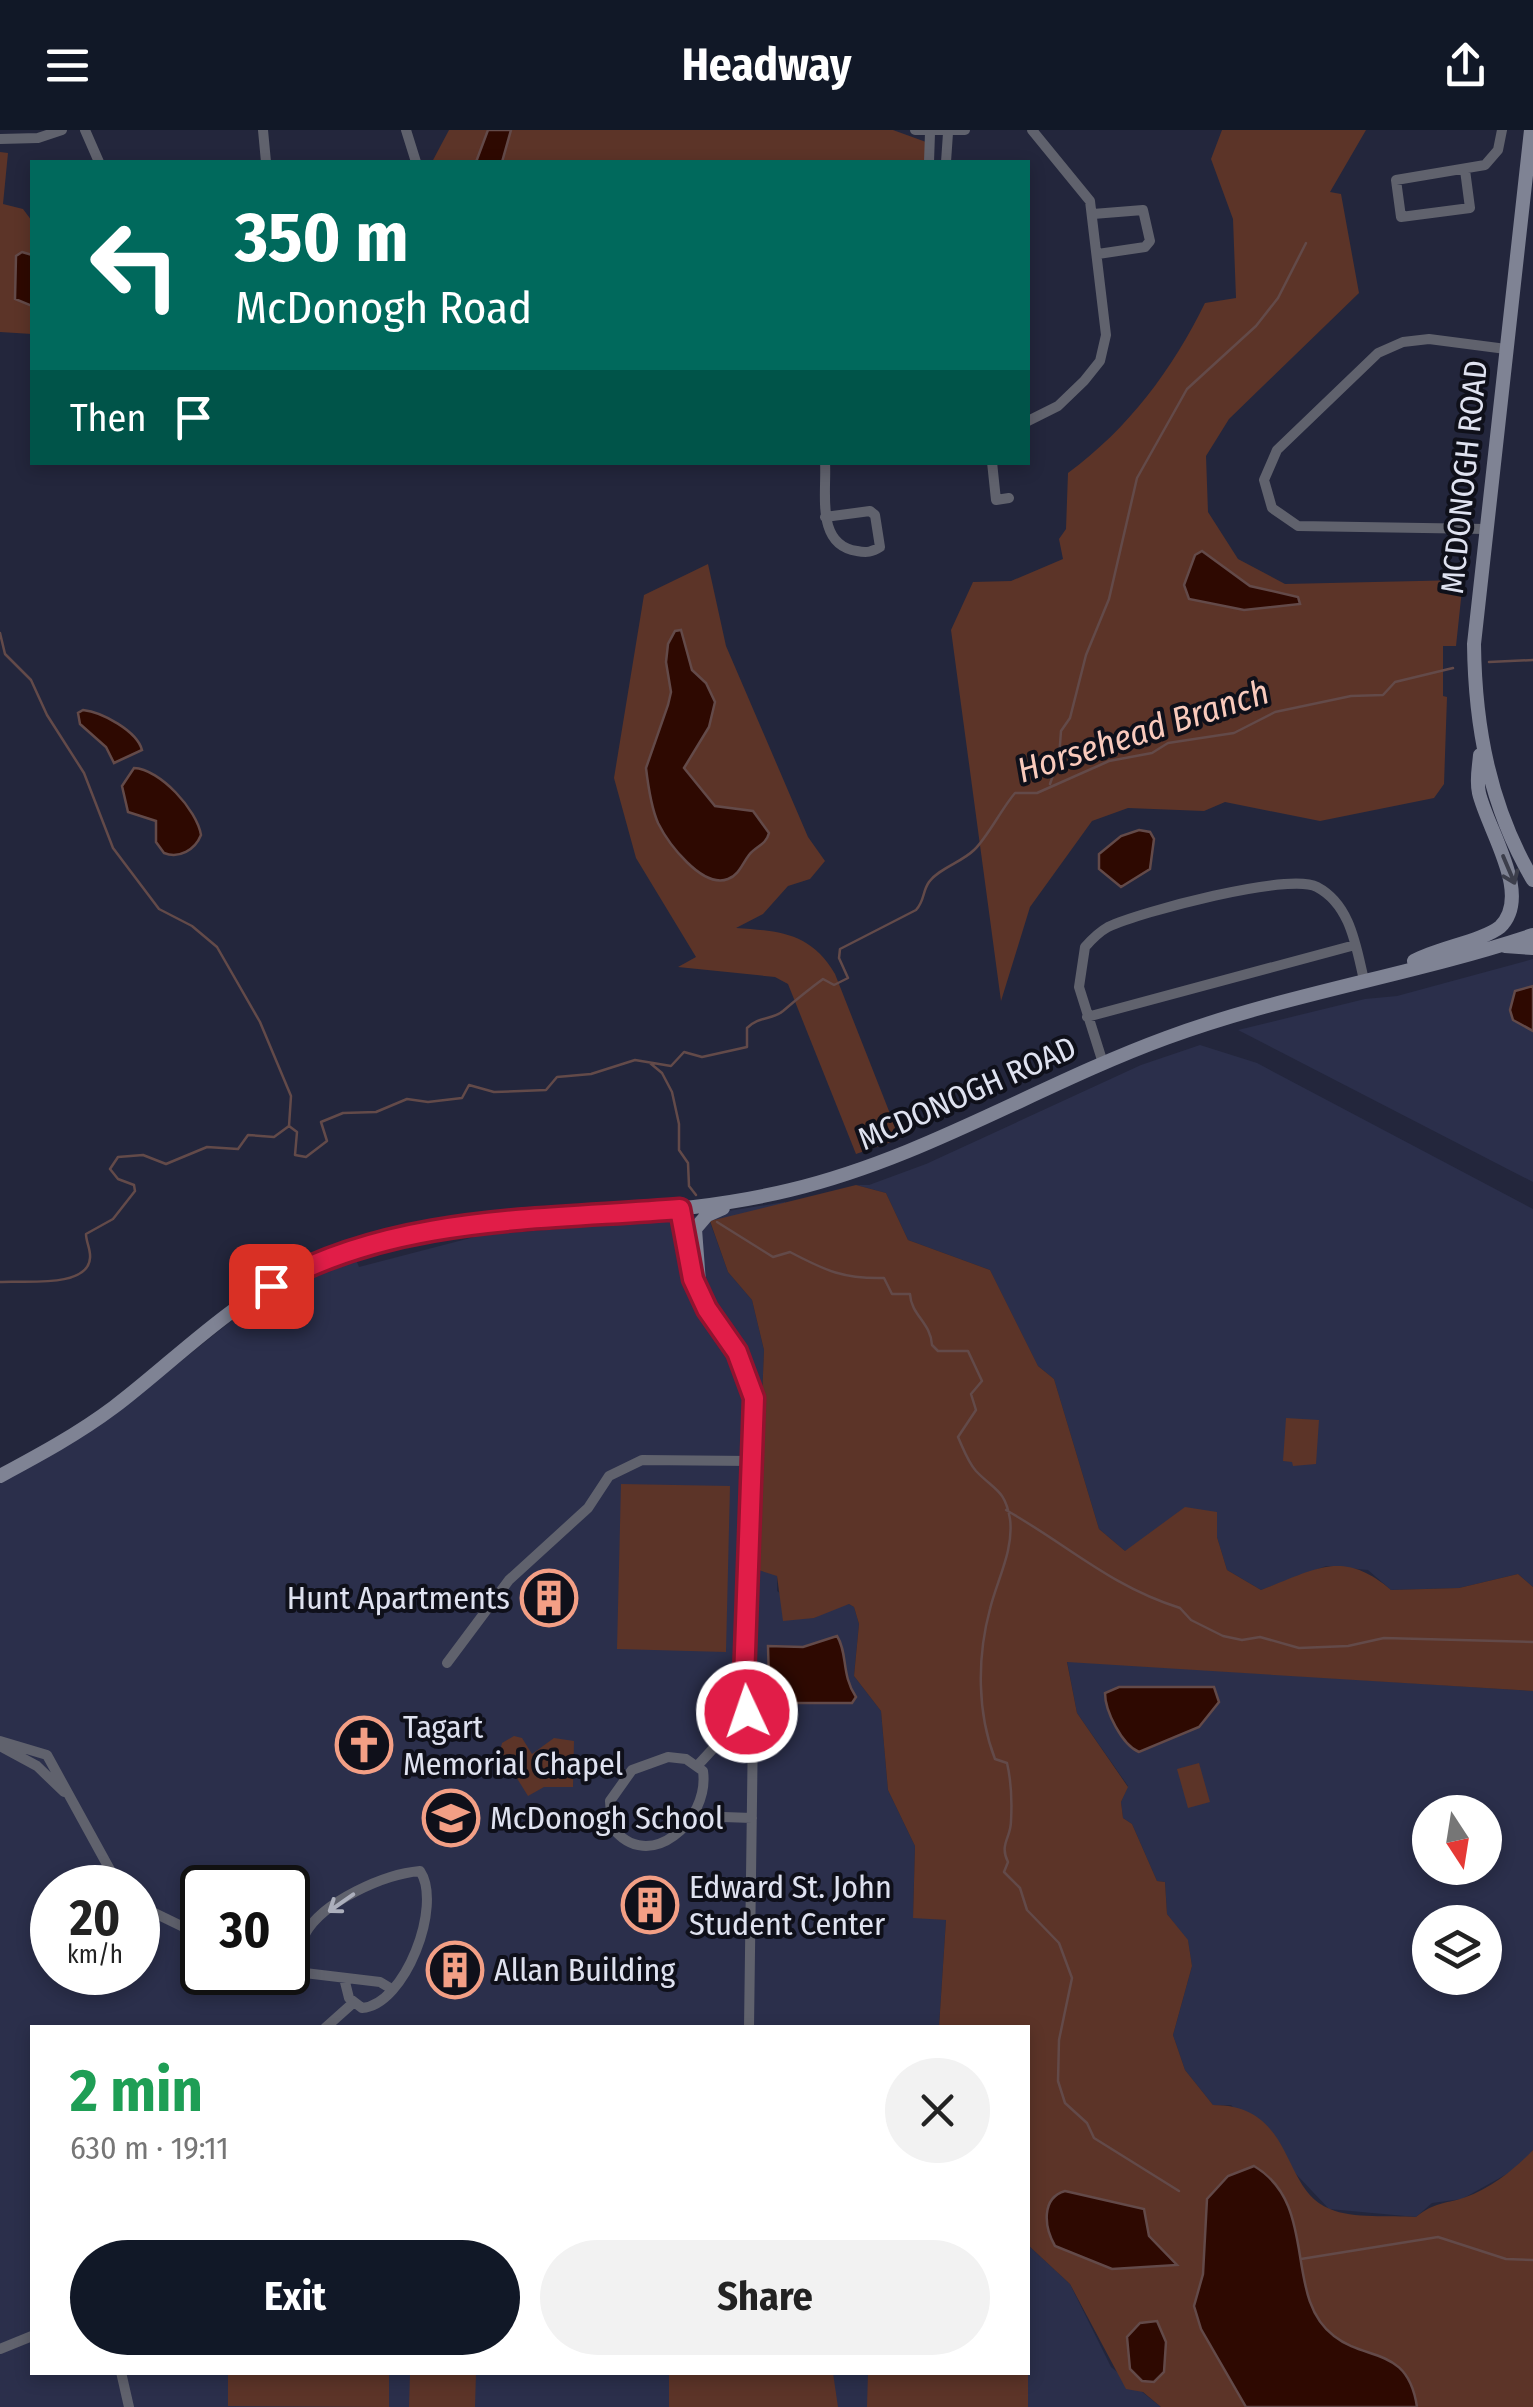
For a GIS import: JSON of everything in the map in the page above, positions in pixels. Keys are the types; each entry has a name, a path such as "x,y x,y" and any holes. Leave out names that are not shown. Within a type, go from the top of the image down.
{"main road":[{"name":"MCDONOGH ROAD","path":"1531,140 1474,644 1482,744 1502,814 1533,880"},
{"path":"1388,974 1442,946 1494,931 1515,905 1516,882 1480,794 1482,744"},
{"name":"MCDONOGH ROAD","path":"0,1476 111,1410 250,1300 309,1267 401,1238 469,1225 739,1202 910,1154 1103,1063 1202,1026 1533,934"},
{"path":"1494,946 1533,948"},
{"path":"700,1296 693,1248 695,1229 707,1215 739,1202"}],"street":[{"path":"0,139 38,138 62,130"},
{"path":"85,130 99,160"},
{"path":"263,130 266,160"},
{"path":"406,130 415,160"},
{"path":"915,130 965,130"},
{"path":"1030,419 1058,406 1100,360 1106,335 1093,214 1084,191 1032,130"},
{"path":"1465,170 1470,208 1401,217 1396,180 1465,170 1493,159 1502,130"},
{"path":"929,160 930,133"},
{"path":"946,160 948,133"},
{"path":"1093,214 1144,210 1150,240 1145,247 1098,254"},
{"path":"1486,528 1298,526 1272,508 1264,480 1276,450 1378,353 1415,340 1506,349"},
{"path":"826,465 826,516 832,534 843,546 861,552 880,546 875,516 870,510 826,516"},
{"path":"992,465 996,500 1009,498"},
{"path":"1103,1063 1079,987 1080,960 1094,938 1120,923 1269,883 1298,881 1314,885 1338,904 1364,980"},
{"path":"1087,1017 1355,945"},
{"path":"680,1209 688,1264 700,1296 748,1376 754,1398 744,1680 747,1712 753,1725 749,2025"},
{"path":"447,1663 509,1580 588,1508 609,1476 642,1460 752,1461"},
{"path":"698,1764 747,1712"},
{"path":"0,1743 45,1772 80,1812 108,1865"},
{"path":"668,1757 698,1764 704,1786 695,1816 674,1837 648,1846 621,1838 608,1815 617,1786 632,1770 668,1757"},
{"path":"695,1816 752,1818"},
{"path":"310,1929 377,1878 420,1871 429,1896 418,1947 402,1978 370,2008 353,2003"},
{"path":"310,1974 380,1982 390,1988"},
{"path":"344,1978 353,2003"},
{"path":"328,2025 353,2003"},
{"path":"0,2349 30,2337"},
{"path":"122,2375 129,2407"}],"shaded area":[{"path":"449,130 893,130 926,142 926,160 433,160"},
{"path":"488,130 511,130 503,160 477,160"},
{"path":"1222,130 1366,130 1330,192 1341,194 1359,293 1229,419 1206,456 1208,512 1238,559 1285,584 1463,580 1456,646 1443,646 1443,696 1447,697 1444,784 1434,798 1320,821 1225,802 1204,811 1128,808 1092,821 1030,907 1001,1001 951,630 973,582 1011,581 1063,559 1059,539 1066,529 1068,473 1110,437 1147,396 1178,352 1205,303 1236,298 1233,219 1211,159"},
{"path":"0,152 8,153 3,204 23,209 30,218 30,334 0,332"},
{"path":"22,252 30,254 30,305 15,299 16,256"},
{"path":"1202,551 1250,586 1298,597 1300,604 1244,610 1189,599 1184,585 1195,555"},
{"path":"708,564 726,646 808,837 825,861 810,879 788,886 763,914 736,928 780,933 805,942 826,960 835,974 900,1139 856,1154 788,984 775,977 678,967 696,957 636,858 614,778 644,595"},
{"path":"681,630 692,670 706,683 715,702 709,727 684,768 715,806 753,811 769,833 728,879 708,877 687,862 658,823 650,796 646,768 671,692 666,662 668,644 675,631"},
{"path":"83,710 118,724 142,750 114,763 106,747 80,724 78,713"},
{"path":"134,768 155,775 185,803 201,835 191,849 175,855 164,853 156,842 156,821 128,812 122,786"},
{"path":"1139,830 1150,832 1154,839 1150,869 1121,887 1099,869 1099,854 1121,836"},
{"path":"1533,959 1533,1182 1238,1030 1365,999 1397,996"},
{"path":"1533,986 1533,1031 1513,1020 1510,1010 1515,991"},
{"path":"1200,1045 1257,1063 1533,1209 1533,1587 1518,1574 1459,1588 1391,1590 1368,1570 1326,1566 1261,1590 1227,1570 1217,1537 1217,1513 1125,1551 1099,1529 1054,1379 1038,1366 990,1270 908,1240 886,1193 856,1185 869,1185 926,1164 1141,1065"},
{"path":"856,1185 886,1193 908,1240 990,1270 1038,1366 1054,1379 1099,1529 1125,1551 1185,1507 1217,1512 1217,1537 1227,1570 1261,1590 1313,1570 1343,1566 1374,1577 1391,1590 1459,1588 1518,1574 1533,1587 1533,1691 1067,1662 1077,1713 1128,1787 1121,1802 1123,1818 1132,1824 1157,1881 1165,1882 1167,1914 1188,1940 1192,1966 1173,2035 1185,2070 1213,2105 1240,2109 1259,2119 1273,2133 1314,2199 1330,2209 1350,2214 1416,2217 1491,2185 1533,2150 1533,2407 1161,2407 1143,2392 1126,2389 1070,2284 1030,2247 1030,2025 939,2025 946,1920 913,1918 915,1846 888,1790 881,1711 854,1676 859,1624 854,1607 849,1604 814,1618 783,1621 777,1576 755,1569 764,1350 752,1300 728,1272 710,1221"},
{"name":"McDonogh School","path":"785,1202 785,1206 710,1222 728,1272 752,1300 764,1350 755,1569 777,1575 777,1591 814,1618 835,1607 854,1607 859,1624 854,1676 881,1711 888,1790 915,1846 913,1917 946,1920 939,2025 30,2025 30,2375 1030,2375 1030,2247 1070,2284 1111,2367 1161,2407 0,2407 0,1481 136,1397 250,1306 331,1264 355,1257 359,1267 482,1235 672,1220"},
{"path":"1286,1418 1319,1420 1316,1464 1293,1466 1292,1462 1283,1461"},
{"path":"621,1484 730,1486 726,1652 617,1649"},
{"path":"837,1636 856,1697 852,1703 780,1703 769,1682 768,1646 803,1647"},
{"path":"1067,1661 1533,1691 1533,2150 1523,2165 1462,2199 1432,2203 1416,2217 1329,2209 1231,2105 1213,2105 1185,2070 1173,2035 1192,1966 1188,1941 1167,1914 1165,1882 1157,1881 1132,1824 1123,1818 1121,1802 1128,1786 1077,1713"},
{"path":"1119,1687 1214,1687 1219,1702 1199,1727 1139,1752 1121,1735 1108,1709 1105,1693"},
{"path":"514,1736 522,1738 532,1754 554,1738 574,1741 573,1787 544,1787 528,1796 500,1751 502,1743"},
{"path":"1199,1763 1210,1802 1188,1808 1177,1769"},
{"path":"1254,2166 1274,2183 1287,2204 1309,2298 1318,2319 1347,2344 1395,2365 1405,2374 1417,2407 1246,2407 1201,2329 1194,2306 1203,2274 1207,2199 1228,2176"},
{"path":"1065,2191 1144,2209 1149,2236 1177,2265 1112,2269 1055,2246 1049,2230 1048,2206"},
{"path":"1157,2321 1166,2342 1164,2372 1154,2382 1142,2381 1130,2369 1127,2337 1140,2323"},
{"path":"228,2375 389,2375 389,2407 228,2406"},
{"path":"410,2375 476,2375 475,2407 409,2407"},
{"path":"669,2375 833,2375 838,2407 669,2407"},
{"path":"868,2375 1028,2375 1028,2407 867,2407"}],"waterway":[{"path":"1050,784 1059,758 1061,731 1070,718 1086,655 1109,599 1137,478 1187,389 1256,326 1278,298 1306,243"},
{"path":"0,633 5,654 31,680 47,715 84,773 113,848 159,909 192,926 217,947 260,1022 291,1096 289,1126"},
{"name":"Horsehead Branch","path":"1489,662 1533,660"},
{"name":"Horsehead Branch","path":"0,1282 66,1279 86,1268 90,1255 86,1234 113,1219 135,1191 134,1185 118,1179 110,1169 118,1157 143,1155 166,1164 207,1147 238,1149 248,1135 274,1137 289,1126 297,1132 295,1155 306,1157 327,1141 321,1122 343,1113 376,1112 407,1099 428,1102 462,1098 469,1085 494,1092 546,1090 557,1077 591,1074 635,1060 671,1066 684,1052 702,1057 747,1047 747,1028 752,1024 779,1014 823,979 834,985 848,978 839,958 840,949 916,910 929,882 974,850 1015,793 1037,793 1109,761 1152,753 1168,743 1234,733 1275,712 1351,696 1383,695 1395,682 1453,668"},
{"path":"650,1063 662,1073 672,1092 679,1124 679,1150 688,1163 689,1186 696,1195"},
{"path":"717,1222 773,1257 790,1252 836,1272 884,1278 892,1294 910,1294 938,1351 968,1351 982,1381 971,1394 976,1410 958,1437 973,1467 1002,1496 1011,1531 986,1627 981,1665 982,1704 989,1741 995,1759 1007,1763 1010,1784 1011,1821 1004,1872 1020,1888 1027,1910 1059,1943 1072,1978 1059,2040 1058,2081 1065,2103 1087,2123 1094,2138 1179,2191"},
{"path":"1006,1510 1111,1577 1180,1608 1191,1620 1223,1636 1242,1640 1260,1637 1299,1648 1348,1646 1384,1638 1533,1642"},
{"path":"1301,2259 1438,2237 1506,2259 1533,2260"}],"place":[{"name":"Hunt Apartments","path":"549,1598"},
{"name":"Tagart Memorial Chapel","path":"364,1745"},
{"name":"McDonogh School","path":"451,1818"},
{"name":"Edward St. John Student Center","path":"650,1905"},
{"name":"Allan Building","path":"455,1970"}],"route":[{"path":"271,1286 309,1267 369,1246 455,1227 680,1209 693,1279 707,1309 737,1352 754,1398 744,1680 747,1712"}]}
